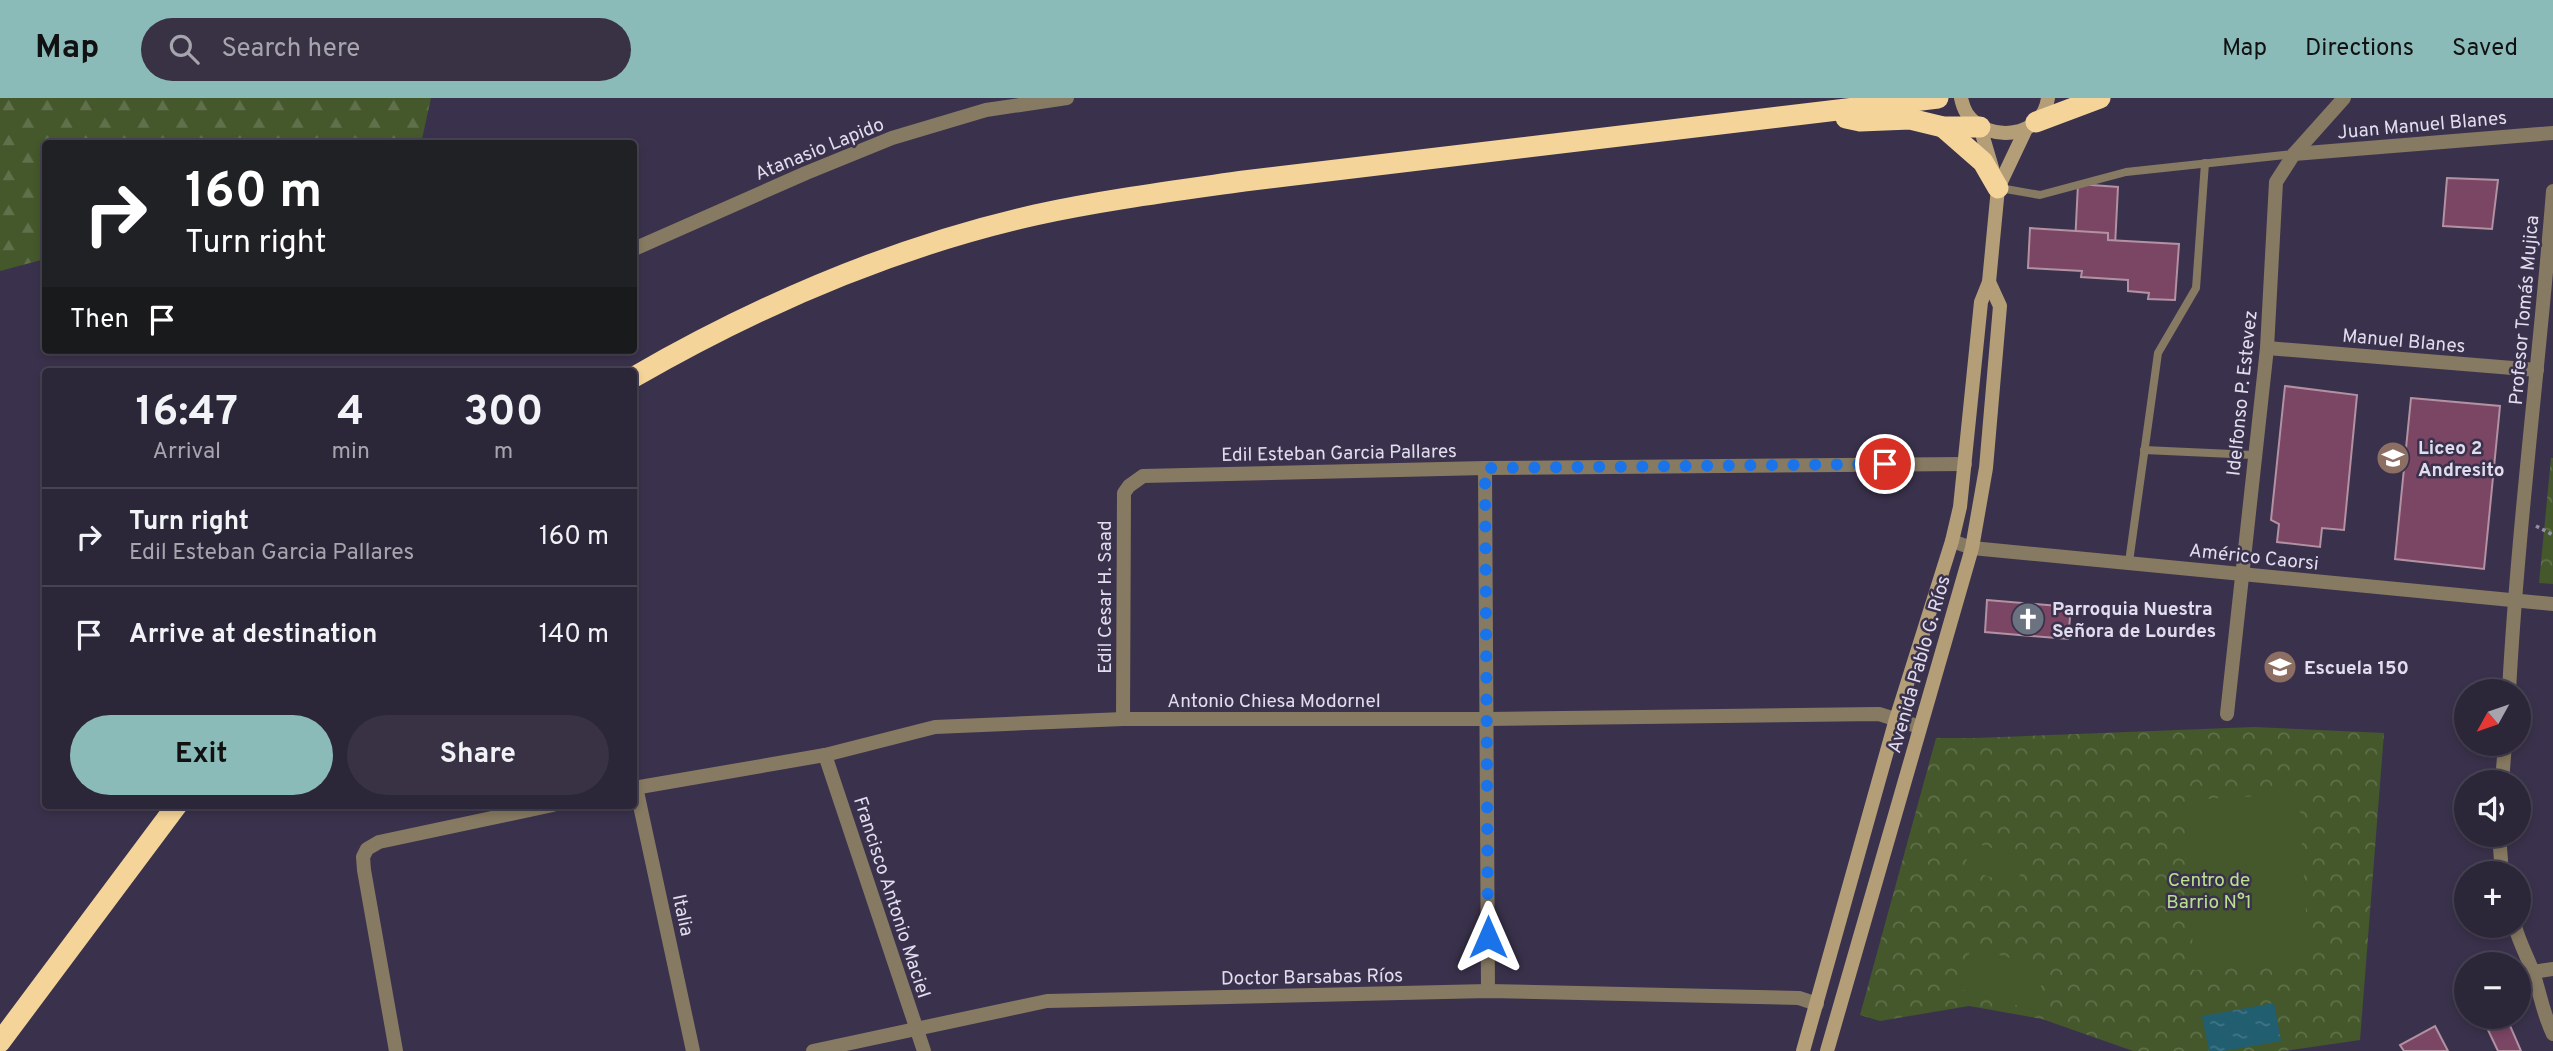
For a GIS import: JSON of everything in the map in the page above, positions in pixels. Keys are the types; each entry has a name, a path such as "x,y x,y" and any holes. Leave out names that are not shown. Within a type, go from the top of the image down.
{"highway":[{"path":"1821,112 1853,98"},
{"path":"637,375 761,310 814,286 934,242 1034,215 1129,197 1244,181 1938,98"},
{"path":"2031,125 2100,98"},
{"path":"1821,112 1860,121 1910,119 1943,127 1980,127"},
{"path":"1943,127 1983,162 1997,188"},
{"path":"0,1042 174,809"}],"street":[{"name":"Atanasio Lapido","path":"637,248 892,138 986,110 1066,98"},
{"name":"Avenida Pablo G. Ríos","path":"1803,1051 1896,719 1952,541 1960,507 1981,302 1989,282 1997,188 1980,127 1966,113 1961,98"},
{"name":"Avenida Pablo G. Ríos","path":"1997,188 2031,125 2048,104 2048,98"},
{"name":"Idelfonso P. Estevez","path":"2227,714 2267,348 2276,183 2294,154 2344,98"},
{"path":"1980,127 1995,133 2011,134 2031,125"},
{"name":"Juan Manuel Blanes","path":"2294,154 2553,133"},
{"name":"Profesor Tomás Mujica","path":"2510,679 2514,600 2553,191"},
{"name":"Avenida Pablo G. Ríos","path":"1827,1051 1972,548 1986,468 2000,306 1989,282"},
{"name":"Manuel Blanes","path":"2267,348 2537,370"},
{"name":"Edil Esteban Garcia Pallares","path":"1135,480 1154,475 1485,468 1965,464"},
{"path":"1485,468 1489,991"},
{"name":"Edil Cesar H. Saad","path":"1123,719 1124,493 1135,480"},
{"name":"Américo Caorsi","path":"1952,541 1972,548 2553,604"},
{"name":"Antonio Chiesa Modornel","path":"637,787 825,755 935,727 1123,719 1488,719 1879,714 1920,727"},
{"name":"Francisco Antonio Maciel","path":"825,755 924,1051"},
{"name":"Italia","path":"637,796 693,1051"},
{"path":"396,1051 364,870 363,857 367,849 379,842 534,809"},
{"path":"2518,938 2533,972 2543,1013 2553,1034"},
{"path":"2533,972 2553,969"},
{"name":"Doctor Barsabas Ríos","path":"813,1051 1047,1001 1489,991 1799,998 1817,1004"}],"lane":[{"path":"1997,188 2040,194 2126,172 2294,154"},
{"path":"2129,562 2158,353 2196,288 2205,163"},
{"path":"2144,450 2254,455"}],"green space":[{"path":"0,98 431,98 422,139 417,140 42,140 42,260 0,271"},
{"path":"2553,458 2553,584 2539,583"},
{"name":"Centro de Barrio N°1","path":"2254,727 2384,733 2360,1040 2284,1051 2133,1051 2042,1019 1969,1006 1880,1021 1860,1015 1936,738"},
{"path":"2299,794 2309,964 2194,970 2185,800"},
{"path":"1972,842 2025,858 2017,885 1964,869"},
{"path":"1971,947 2046,968 2034,1010 1959,989"}],"water":[{"path":"2274,1003 2281,1041 2209,1051 2202,1016"}],"building":[{"path":"2447,178 2498,180 2492,229 2443,226"},
{"path":"2078,184 2118,187 2115,246 2075,244"},
{"path":"2030,228 2108,233 2108,240 2179,244 2175,300 2148,299 2149,293 2128,291 2128,280 2081,277 2082,271 2028,268"},
{"path":"2285,386 2357,395 2344,530 2322,528 2320,547 2277,542 2279,524 2271,520"},
{"path":"2411,398 2500,406 2484,569 2395,559"},
{"name":"Parroquia Nuestra Señora de Lourdes","path":"1987,600 2071,607 2068,639 1985,632"},
{"path":"2435,1026 2448,1051 2404,1051 2400,1045"},
{"path":"2511,1029 2521,1051 2498,1051 2488,1030"}],"place":[{"name":"Liceo 2 Andresito","path":"2393,458"},
{"name":"Parroquia Nuestra Señora de Lourdes","path":"2028,619"},
{"name":"Escuela 150","path":"2280,667"}],"route":[{"path":"1488,937 1485,468 1885,464"}]}
